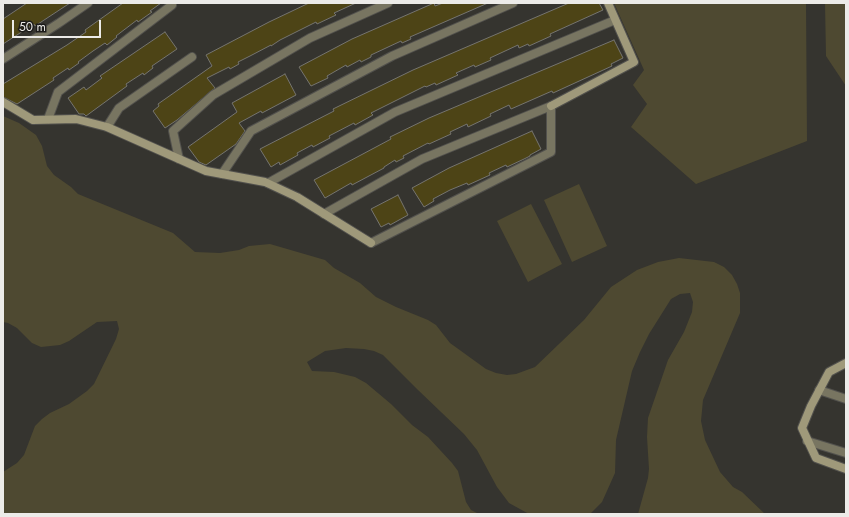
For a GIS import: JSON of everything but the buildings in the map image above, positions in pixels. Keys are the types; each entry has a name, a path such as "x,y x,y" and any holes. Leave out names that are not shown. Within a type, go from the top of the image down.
{"street":[{"path":"3,59 60,23 88,3"},
{"path":"48,120 58,92 172,5 171,3"},
{"path":"179,159 173,131 213,95 310,38 388,3"},
{"path":"222,174 251,131 392,56 513,3"},
{"path":"324,214 422,159 551,106 634,62 608,3"},
{"path":"268,184 395,112 615,20"},
{"path":"107,127 119,108 192,57"},
{"path":"3,102 33,120 76,119 107,127 206,171 265,182 297,197 371,243 551,152 551,106"},
{"path":"846,362 829,372 802,428 816,458 846,469"},
{"path":"819,390 846,399"},
{"path":"807,441 846,453"}],"shaded area":[{"path":"614,3 806,3 807,141 696,184 631,127 647,104 633,85 644,70"},
{"path":"825,3 846,3 846,86 826,56"},
{"path":"3,116 19,123 36,135 42,146 47,166 54,175 78,194 173,233 195,252 220,253 239,250 249,246 270,244 325,260 334,268 360,283 376,297 436,325 450,343 486,369 496,373 507,375 516,374 535,367 584,320 611,287 637,270 658,262 679,258 714,262 724,267 732,275 737,284 740,293 740,313 703,400 701,421 705,440 720,472 733,487 742,492 765,514 638,514 649,469 647,437 648,418 668,360 684,332 692,312 693,302 690,293 680,294 671,299 649,334 640,352 632,371 616,440 615,473 602,502 590,514 529,514 509,503 497,487 477,450 464,434 383,355 364,349 346,348 325,351 307,362 312,371 334,372 355,377 366,383 391,404 412,425 428,437 452,463 458,471 466,502 471,510 479,514 3,514 3,472 17,463 24,455 35,426 42,419 50,413 69,404 94,384 116,339 119,329 117,321 97,322 69,341 60,345 41,347 32,343 17,328 3,322"},
{"path":"579,184 607,246 572,262 544,200"},
{"path":"531,204 562,264 528,282 497,221"}]}
